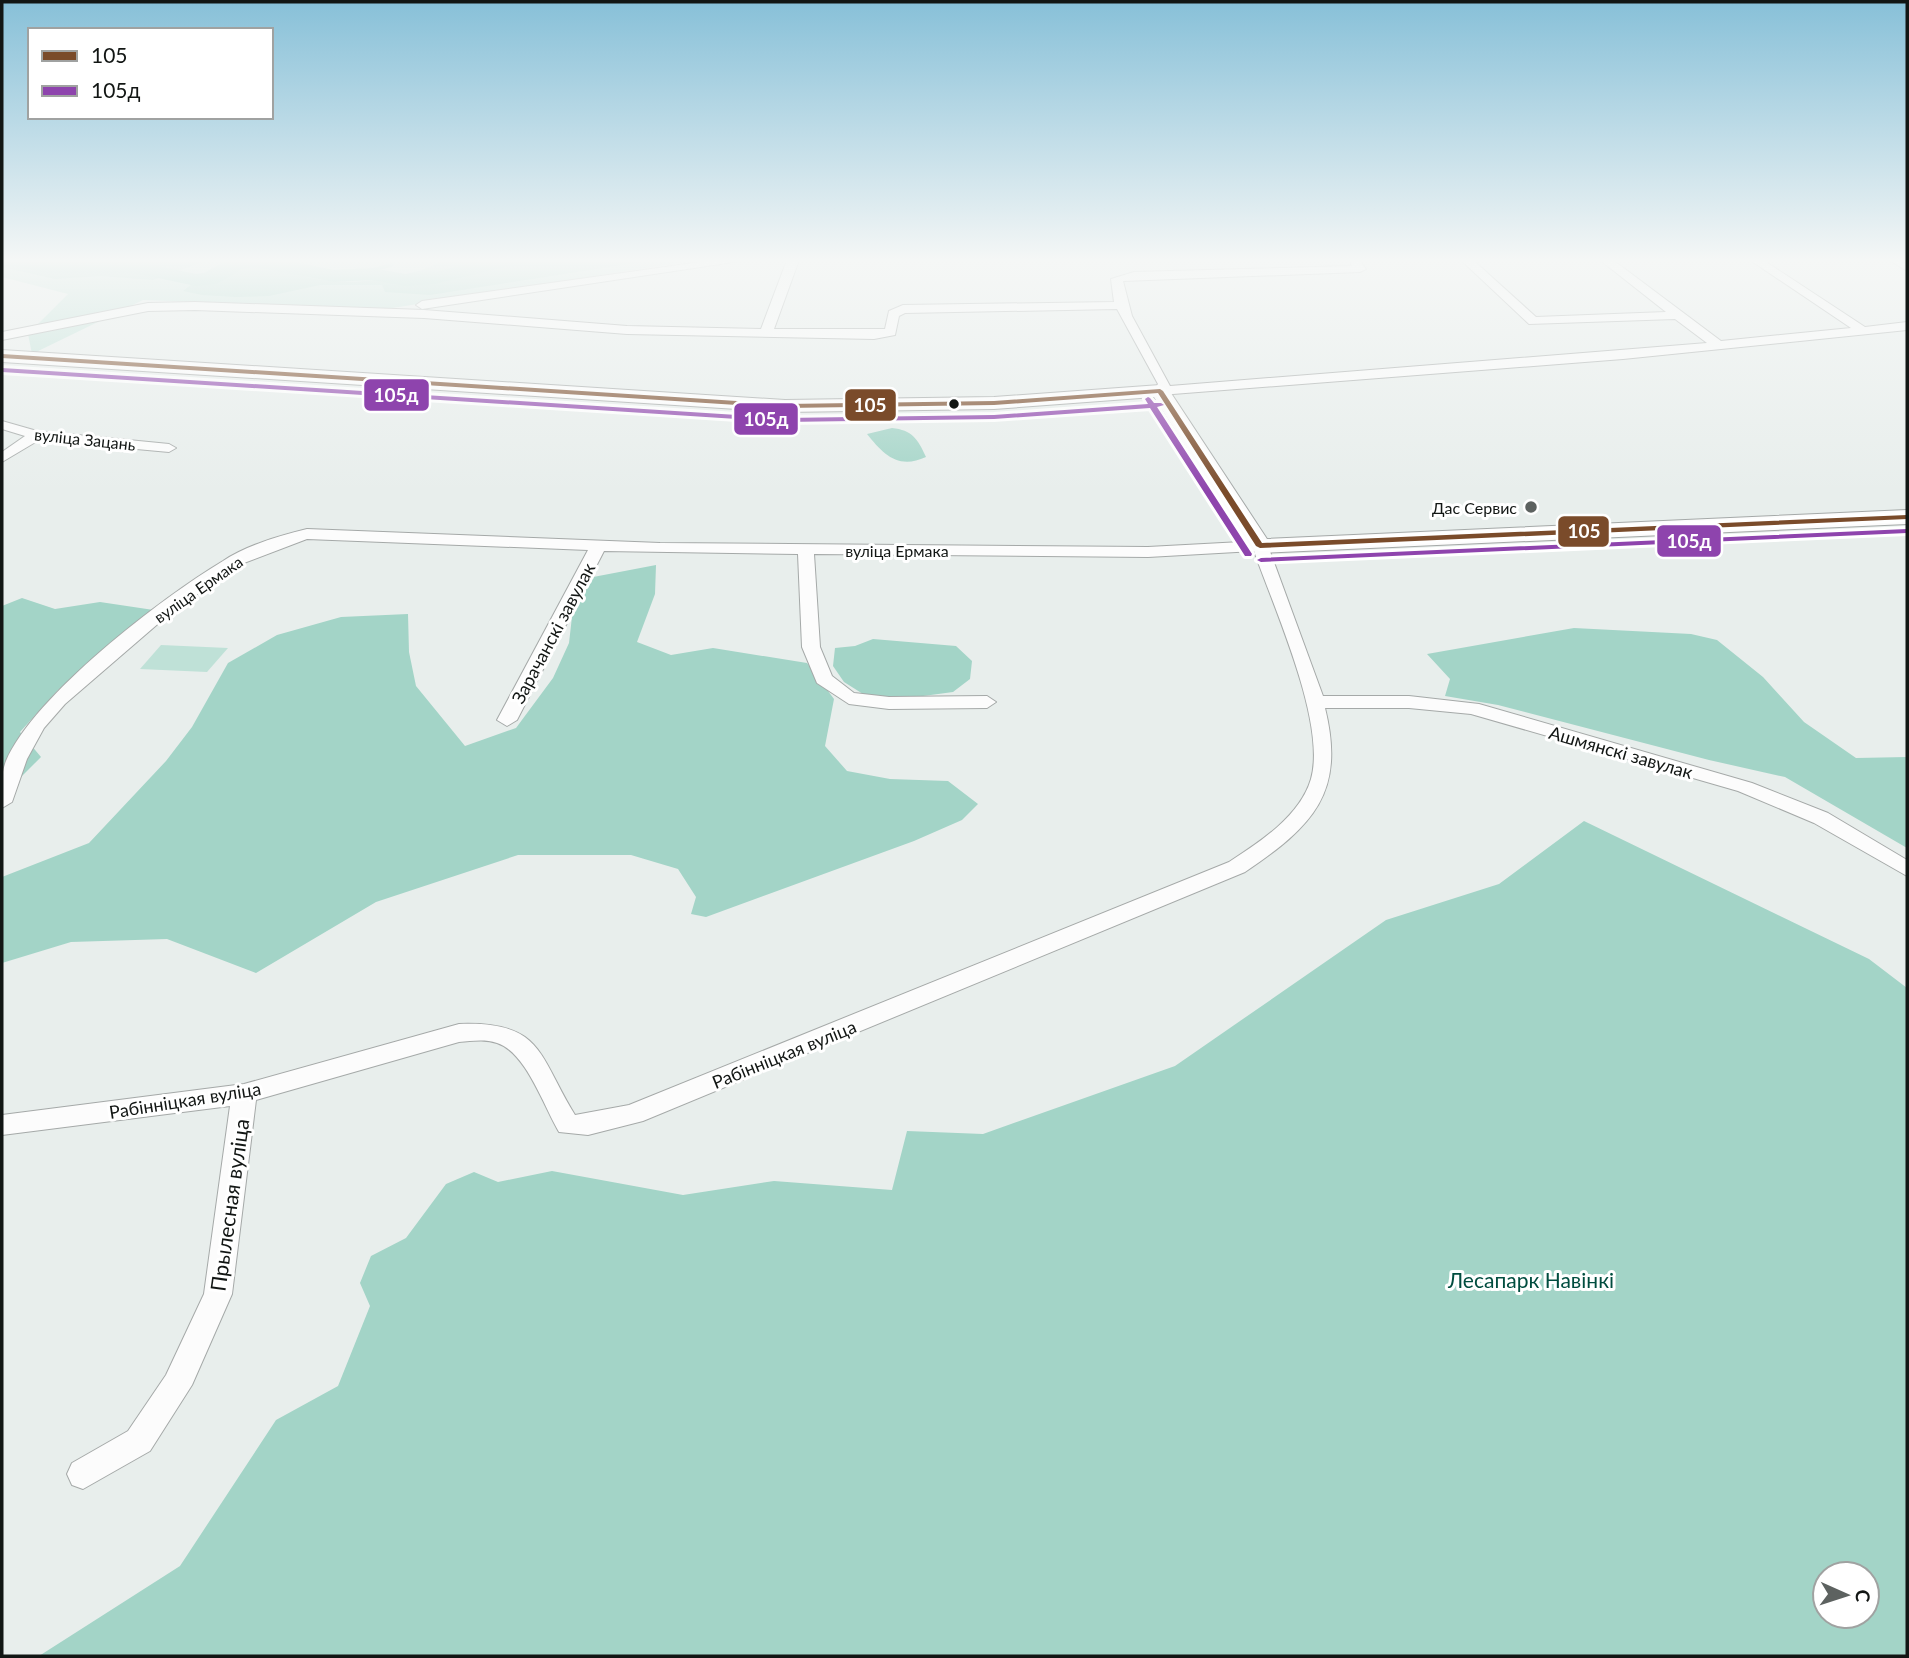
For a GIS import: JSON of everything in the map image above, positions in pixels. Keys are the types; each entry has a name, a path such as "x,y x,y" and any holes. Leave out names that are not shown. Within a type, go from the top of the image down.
{"street":[{"path":"1140,337 1165,384 1160,391"},
{"path":"1708,337 1718,345"},
{"path":"2,356 128,366 467,384 720,404 954,405 1160,391 1791,337"},
{"path":"1160,391 1260,546"},
{"name":"вуліца Зацань","path":"2,425 36,435 169,448"},
{"path":"2,458 36,435"},
{"name":"вуліца Ермака","path":"2,802 17,758 36,726 58,700 161,612 238,558 307,534 598,546 1148,552 1907,517"},
{"name":"Зарачанскі завулак","path":"507,720 598,546"},
{"name":"Рабінніцкая вуліца","path":"2,1125 244,1094 459,1033 487,1030 520,1042 530,1053 555,1107 568,1125 588,1125 634,1114 1237,867 1275,841 1317,788 1322,776 1323,747 1315,702 1260,546"},
{"path":"806,550 811,647 824,679 849,698 889,703 987,702"},
{"name":"Ашмянскі завулак","path":"1315,702 1409,702 1472,708 1745,787 1821,818 1907,870"},
{"name":"Прылесная вуліца","path":"83,1474 139,1441 177,1385 218,1294 233,1198 244,1094"}],"green space":[{"path":"29,337 66,337 32,354"},
{"path":"892,428 914,436 926,457 916,461 899,461 879,448 867,434"},
{"path":"656,565 655,594 637,642 671,655 713,648 807,663 834,699 825,746 847,771 890,779 948,781 978,804 962,820 914,841 706,917 691,914 696,897 678,869 631,855 518,855 376,902 256,973 167,939 71,942 2,963 2,877 89,843 166,761 192,727 228,663 277,635 341,617 408,614 409,652 416,686 465,746 516,728 553,678 569,643 573,608 588,578"},
{"path":"22,598 55,609 100,602 167,612 58,690 20,732 41,757 2,796 2,606"},
{"path":"1574,628 1691,634 1717,640 1763,677 1804,722 1856,758 1907,757 1907,848 1785,777 1498,705 1445,696 1450,679 1427,654"},
{"path":"873,639 956,646 972,661 970,679 953,692 901,699 863,694 844,682 833,666 835,648 855,646"},
{"path":"161,645 228,648 207,672 140,669"},
{"name":"Лесапарк Навінкі","path":"1584,821 1869,959 1907,988 1907,1656 39,1656 180,1566 276,1420 338,1386 370,1306 360,1283 371,1256 406,1238 446,1184 474,1172 498,1182 552,1171 683,1195 774,1181 892,1190 907,1131 983,1134 1175,1066 1386,920 1499,884"}],"transit line":[{"name":"105","path":"2,356 785,406 994,403 1160,391"},
{"name":"105д","path":"2,370 784,420 994,417 1161,405"},
{"name":"105","path":"1160,391 1260,546"},
{"name":"105д","path":"1148,399 1248,554"},
{"name":"105","path":"1260,546 1907,517"},
{"name":"105д","path":"1261,560 1907,531"}],"place":[{"name":"Дас Сервис","path":"1531,507"}]}
